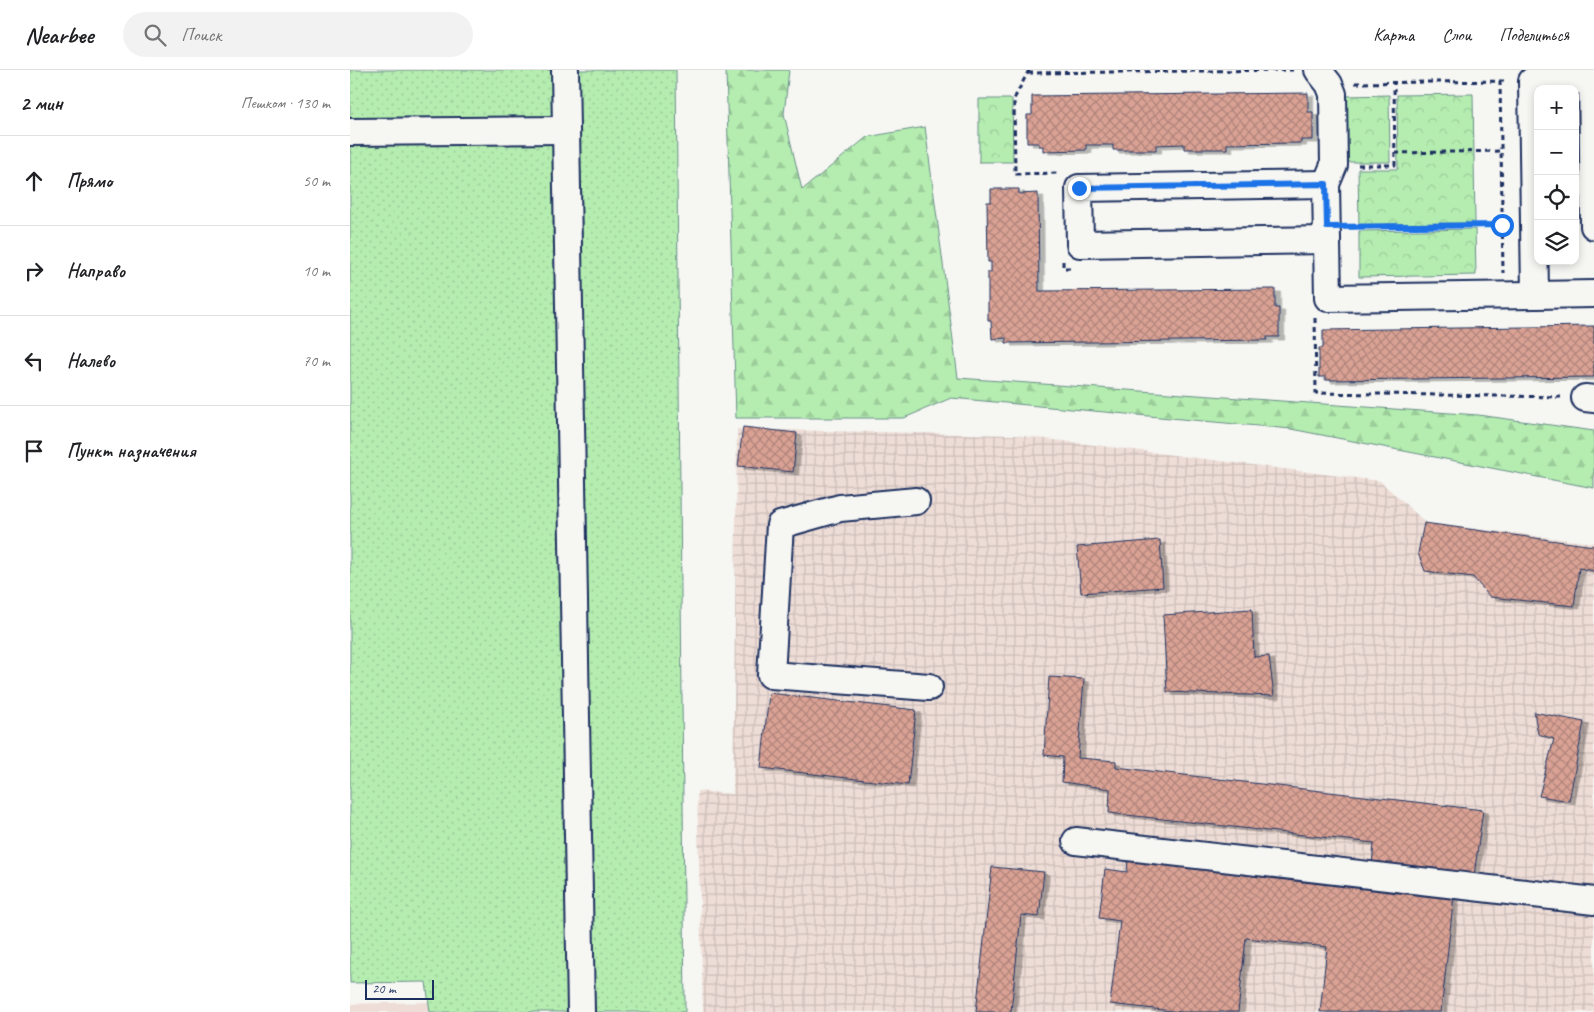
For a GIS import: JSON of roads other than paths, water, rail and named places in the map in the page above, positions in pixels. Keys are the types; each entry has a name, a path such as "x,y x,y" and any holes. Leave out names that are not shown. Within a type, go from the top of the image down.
{"lane":[{"path":"565,70 581,1012"},
{"path":"1324,77 1333,94 1327,234 1328,298 1594,294"},
{"path":"1536,295 1532,81 1592,80 1594,226"},
{"path":"350,132 566,130"},
{"path":"1327,234 1080,244 1079,188 1330,175"},
{"path":"916,501 840,508 780,525 770,676 929,687"},
{"path":"1076,841 1594,901"}]}
